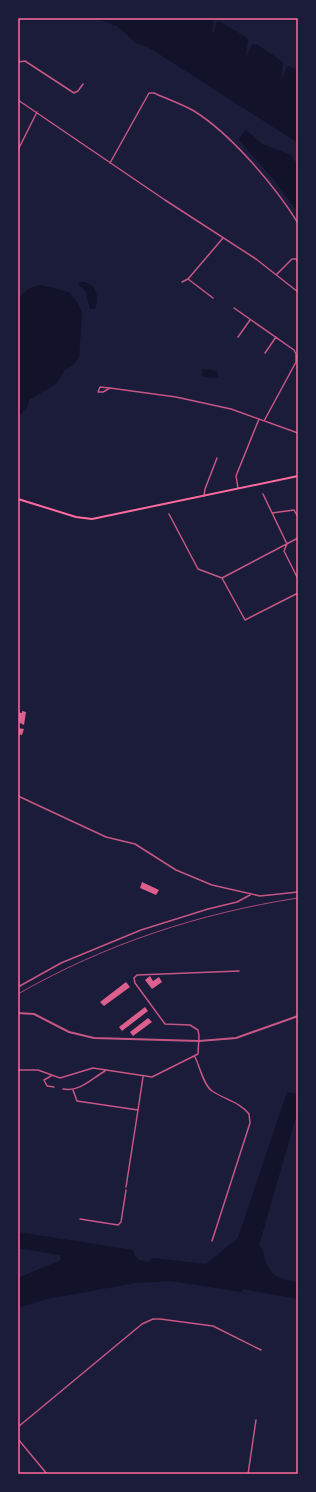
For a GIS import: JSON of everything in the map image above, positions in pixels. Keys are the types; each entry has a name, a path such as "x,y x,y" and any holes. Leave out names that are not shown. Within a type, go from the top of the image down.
{"main road":[{"path":"18,499 68,515 92,519 298,476"}],"street":[{"path":"18,62 25,61 74,93 78,91 83,84"},
{"path":"110,163 149,93 154,93 192,110 223,134 263,176 298,224"},
{"path":"18,100 276,274 298,292"},
{"path":"18,150 37,112"},
{"path":"182,282 188,278 223,238"},
{"path":"276,274 292,259 296,259 298,262"},
{"path":"188,278 213,298"},
{"path":"234,308 294,350 296,358 264,421"},
{"path":"238,336 250,320"},
{"path":"265,353 276,337"},
{"path":"110,388 103,392 98,392 100,387 110,388 190,400 231,409 298,433"},
{"path":"238,489 236,476 259,419"},
{"path":"204,496 205,489 217,458"},
{"path":"263,494 287,544 284,551 298,578"},
{"path":"272,513 294,510 298,517"},
{"path":"169,514 198,568 222,578 245,620 298,593"},
{"path":"222,578 298,538"},
{"path":"18,796 106,837 134,844 183,873 212,885 250,895 271,896 298,892"},
{"path":"18,986 61,962 134,933 208,909 237,902 250,895"},
{"path":"18,1070 38,1070 60,1078 93,1068 152,1077 195,1057 198,1054 198,1030 194,1027 165,1024 135,982 134,978 137,975 239,971"},
{"path":"18,1013 34,1014 69,1032 94,1038 199,1042 236,1038 298,1016"},
{"path":"195,1057 207,1084 212,1090 241,1106 249,1114 250,1123 212,1242"},
{"path":"63,1089 73,1090 81,1087 106,1070"},
{"path":"52,1076 47,1077 45,1084 47,1086 54,1087"},
{"path":"126,1187 143,1076"},
{"path":"73,1090 77,1101 138,1110"},
{"path":"80,1219 118,1225 121,1222 126,1190"},
{"path":"18,1427 142,1324 153,1319 213,1326 261,1350"},
{"path":"248,1474 256,1420"},
{"path":"18,1439 47,1474"}],"shaded area":[{"path":"95,18 214,18 212,33 214,32 216,23 219,21 246,37 248,40 246,57 253,44 258,45 283,62 281,82 287,67 289,66 298,71 298,143 148,47 136,43 117,26"},
{"path":"246,130 262,144 291,155 298,166 298,212 275,181 238,139"},
{"path":"80,282 85,282 93,287 97,295 95,309 90,309 86,292 78,284"},
{"path":"41,285 69,292 77,302 82,313 79,357 75,363 64,371 56,384 30,399 27,407 18,417 18,298 30,288"},
{"path":"202,369 217,371 218,377 210,378 202,376"},
{"path":"287,1092 298,1094 298,1110 259,1245 262,1249 266,1263 272,1273 285,1280 298,1282 298,1299 243,1289 241,1292 171,1281 135,1283 47,1299 18,1308 18,1278 61,1260 60,1255 18,1248 18,1232 133,1250 137,1258 146,1262 149,1262 153,1258 206,1264 238,1238"}],"building":[{"path":"22,711 26,712 24,725 18,722 18,712 22,713"},
{"path":"18,728 24,729 22,735 18,734"},
{"path":"142,882 159,890 156,895 140,888"},
{"path":"150,976 153,981 159,977 162,982 152,989 145,980"},
{"path":"126,982 130,987 104,1006 100,1002"},
{"path":"145,1007 148,1011 122,1031 119,1027"},
{"path":"148,1018 152,1022 133,1036 130,1032"}],"railway":[{"path":"18,994 85,960 154,933 225,912 298,898"}]}
